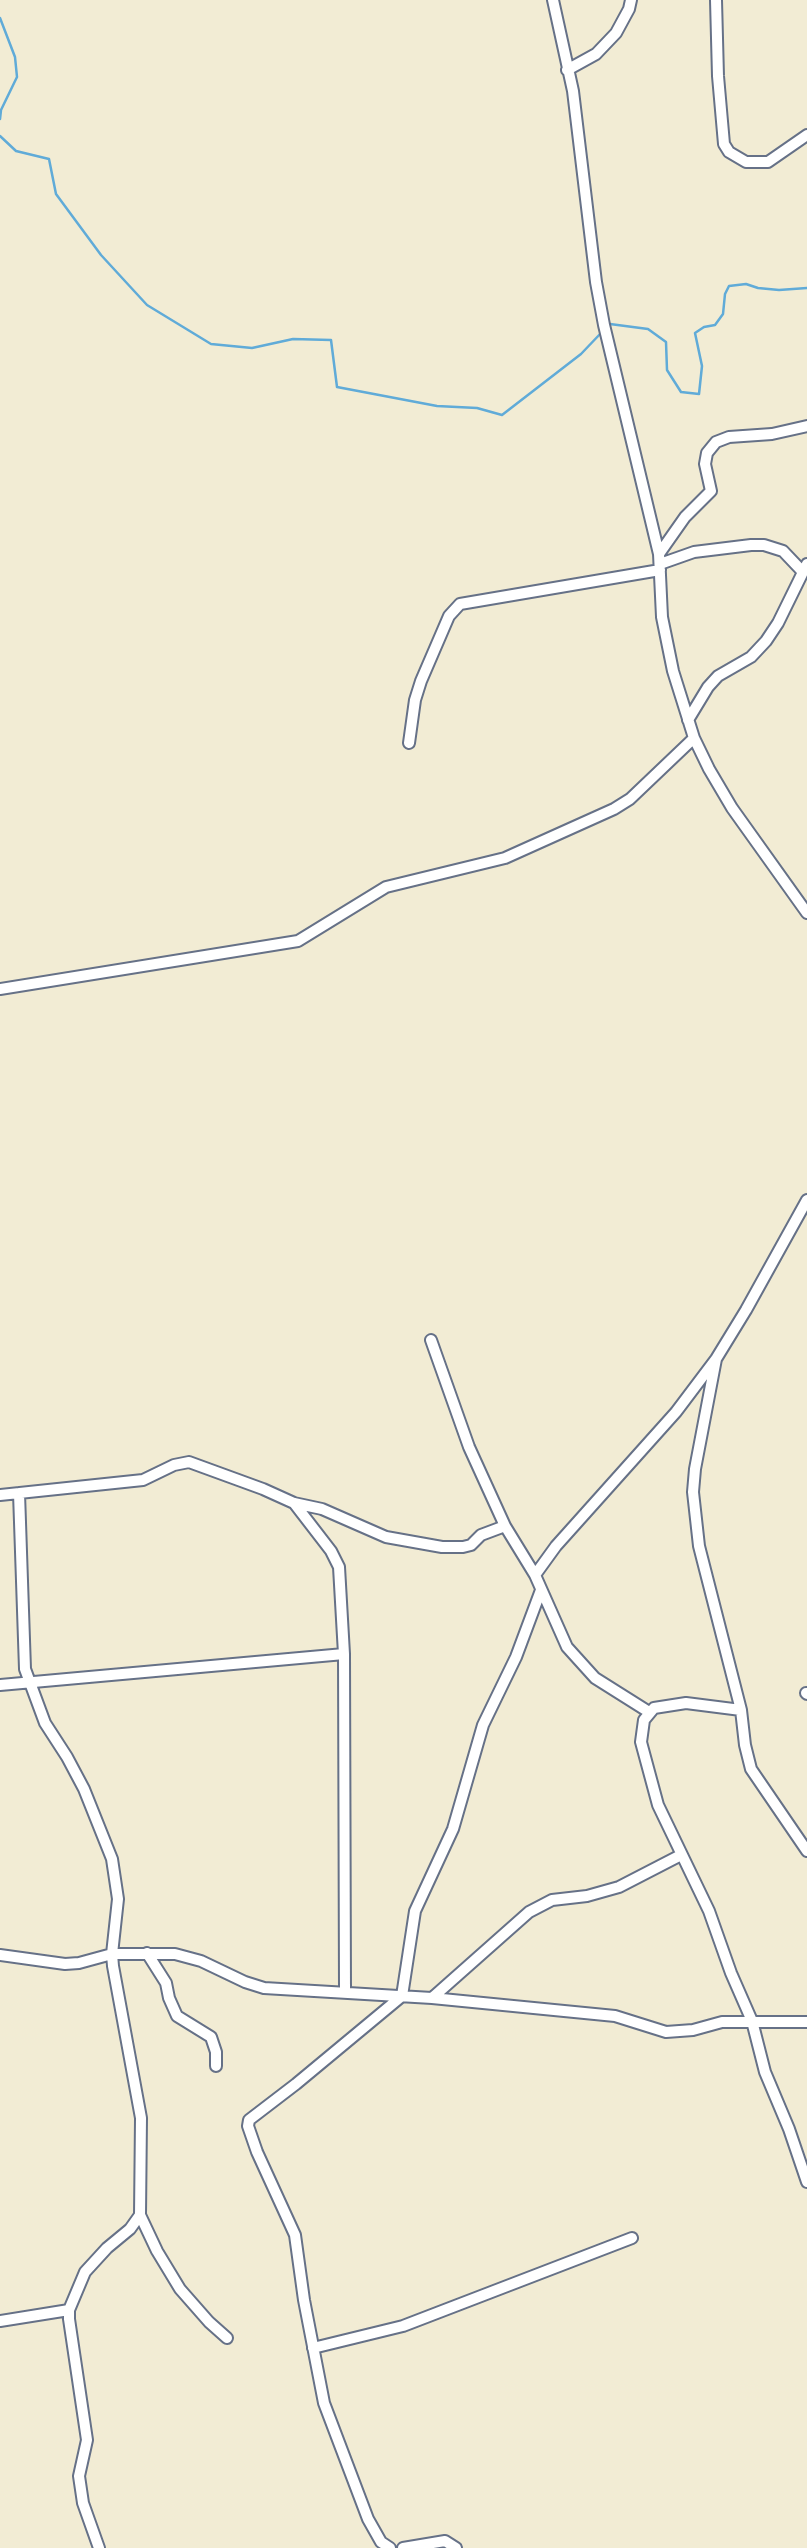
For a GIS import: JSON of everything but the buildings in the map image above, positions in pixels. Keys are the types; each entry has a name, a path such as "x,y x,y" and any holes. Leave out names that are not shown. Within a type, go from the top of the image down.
{"street":[{"path":"553,0 575,107 596,282 604,325 660,563 666,644 694,738 709,769 732,808 807,913"},
{"path":"567,70 596,54 616,33 631,0"},
{"path":"716,0 718,76 724,144 729,152 746,162 768,162 807,135"},
{"path":"660,563 685,517 711,491 705,464 707,453 716,442 729,437 772,434 807,426"},
{"path":"409,743 415,699 421,681 449,616 460,604 660,563 694,552 764,545 783,551 805,567 778,623 751,657 718,676 688,720"},
{"path":"0,989 298,941 386,887 505,858 614,809 630,799 694,738"},
{"path":"535,1575 556,1546 676,1412 716,1359 807,1200"},
{"path":"431,1340 469,1447 505,1526 535,1575 567,1647 595,1678 649,1712"},
{"path":"716,1359 695,1468 695,1519 715,1615 741,1710 751,1769 807,1851"},
{"path":"0,1495 143,1480 174,1465 188,1462 294,1503 313,1506 386,1537 442,1547 467,1547 481,1535 505,1526"},
{"path":"19,1493 24,1669 45,1723 67,1757 83,1789 112,1859 118,1899 112,1954 141,2118 140,2215 157,2251 180,2289 227,2338"},
{"path":"294,1503 331,1551 339,1567 344,1654 345,1991"},
{"path":"390,2548 381,2542 368,2519 324,2403 295,2235 248,2126 249,2120 402,1996 415,1911 453,1829 483,1725 516,1657 541,1590"},
{"path":"0,1685 344,1654"},
{"path":"741,1710 686,1703 662,1705 649,1712 642,1728 643,1755 658,1805 709,1911 752,2021 765,2072 807,2182"},
{"path":"432,1998 530,1912 552,1900 587,1896 619,1887 681,1856"},
{"path":"147,1953 166,1983 177,2016 211,2037 216,2052 216,2066"},
{"path":"0,1955 65,1964 112,1954 175,1954 264,1988 345,1991 615,2016 666,2032 693,2030 722,2022 807,2022"},
{"path":"99,2548 83,2503 79,2476 87,2440 69,2311 74,2295 90,2266 130,2230 140,2215"},
{"path":"313,2348 403,2326 632,2238"},
{"path":"0,2321 69,2311"},
{"path":"403,2548 445,2541 456,2548"}],"waterway":[{"path":"0,18 15,57 17,77 1,110 0,119"},
{"path":"0,136 16,151 49,159 56,194 101,255 147,305 211,344 252,348 293,339 331,340 337,387 437,406 477,408 502,415 581,354 601,333"},
{"path":"608,326 610,324 648,329 666,342 667,370 681,392 699,394 702,366 695,333 704,327 715,325 723,314 725,294 729,286 746,284 779,290 807,288"}]}
